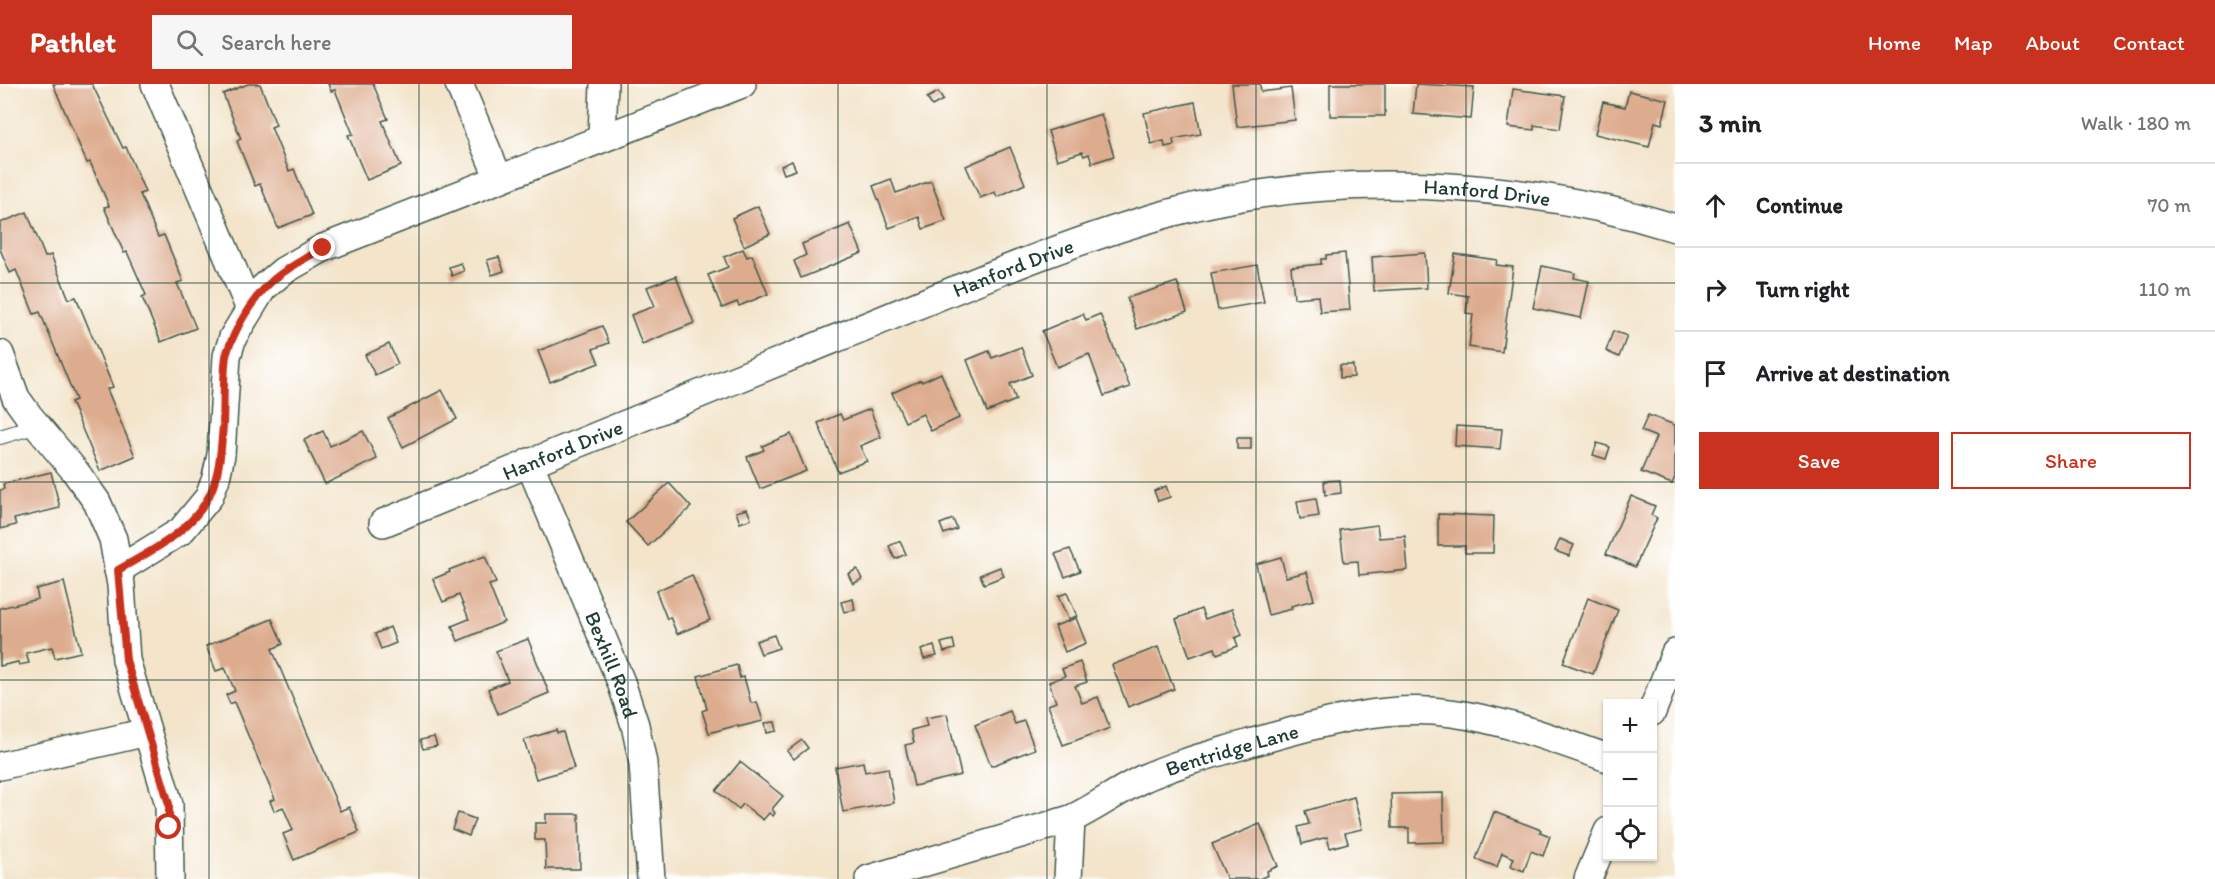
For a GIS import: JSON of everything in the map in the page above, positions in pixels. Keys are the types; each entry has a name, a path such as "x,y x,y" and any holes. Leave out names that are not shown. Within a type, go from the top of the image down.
{"street":[{"path":"155,84 249,308"},
{"path":"459,84 500,179"},
{"path":"602,138 604,84"},
{"path":"118,570 181,531 209,497 221,455 226,356 232,337 263,288 283,271 323,248 742,84"},
{"name":"Hanford Drive","path":"382,523 1098,234 1173,212 1248,196 1308,189 1392,185 1461,187 1551,197 1647,219 1675,228"},
{"path":"0,354 16,398 97,502 113,539 126,660 169,804 170,879"},
{"name":"Bexhill Road","path":"529,462 621,682 635,725 644,763 651,879"},
{"path":"1657,701 1675,654"},
{"name":"Bentridge Lane","path":"869,879 1071,819 1095,807 1115,793 1195,759 1283,734 1366,715 1401,711 1459,714 1534,732 1603,756"},
{"path":"0,766 147,732"},
{"path":"1068,879 1071,819"},
{"path":"1588,879 1603,843"}],"lane":[{"path":"0,437 37,426"}],"building":[{"path":"53,84 92,84 123,148 126,147 145,192 140,194 158,237 164,235 183,281 177,283 196,328 161,342 142,297 146,295 104,207 109,206 90,162 87,163"},
{"path":"248,84 260,84 276,125 271,127 289,171 294,169 312,215 278,228 260,184 255,186 237,141 241,139 223,94"},
{"path":"328,84 373,84 388,119 382,121 401,166 367,180 348,135 353,134 335,90 331,91"},
{"path":"1232,84 1260,84 1261,92 1291,88 1295,120 1237,127"},
{"path":"1330,84 1385,84 1385,116 1330,116"},
{"path":"1416,84 1474,87 1471,119 1413,114"},
{"path":"1513,89 1565,96 1560,129 1534,125 1534,130 1508,127"},
{"path":"1629,91 1668,100 1662,124 1655,122 1649,147 1595,134 1603,102 1625,107"},
{"path":"938,92 943,100 932,106 927,98"},
{"path":"1195,102 1201,134 1173,139 1174,145 1165,147 1164,141 1151,144 1144,113"},
{"path":"1101,114 1114,156 1092,163 1089,154 1084,156 1082,152 1057,160 1048,131"},
{"path":"1010,147 1025,184 997,197 995,192 980,198 966,166"},
{"path":"792,161 796,170 784,174 781,166"},
{"path":"891,179 896,193 931,181 946,221 923,229 919,217 889,228 873,186"},
{"path":"758,206 770,234 744,246 732,218"},
{"path":"27,212 45,257 51,255 69,299 76,297 113,387 107,389 135,456 100,471 71,402 76,400 40,312 34,314 16,270 10,273 0,249 0,223"},
{"path":"850,224 862,253 801,278 794,261 806,255 802,244"},
{"path":"743,249 747,257 752,255 768,294 739,306 737,302 722,308 708,275 728,267 724,257"},
{"path":"1345,253 1350,310 1320,312 1318,296 1294,298 1291,267 1321,264 1321,259 1326,259 1326,255"},
{"path":"1425,253 1427,288 1374,291 1372,257"},
{"path":"1455,254 1497,260 1496,265 1513,267 1502,352 1469,347 1473,314 1466,313 1468,296 1449,293"},
{"path":"499,257 504,271 492,275 487,260"},
{"path":"461,263 464,271 452,276 449,267"},
{"path":"1257,265 1264,302 1218,310 1211,273"},
{"path":"1542,266 1575,273 1574,278 1589,281 1581,318 1533,308"},
{"path":"676,276 694,323 642,344 631,315 655,306 647,287"},
{"path":"1177,282 1187,312 1137,329 1127,298"},
{"path":"1083,314 1086,320 1100,314 1130,387 1104,396 1089,354 1057,367 1042,331"},
{"path":"602,326 609,343 593,349 599,363 550,382 538,351"},
{"path":"1613,331 1627,336 1619,357 1606,351"},
{"path":"389,344 398,364 375,375 365,355"},
{"path":"1021,347 1032,375 1010,384 1016,400 987,412 967,360 989,351 992,358"},
{"path":"1340,365 1353,365 1354,377 1340,378"},
{"path":"941,373 959,418 931,431 923,414 905,422 892,393"},
{"path":"442,390 457,419 403,447 388,418"},
{"path":"870,409 881,437 860,446 867,461 838,472 818,423 840,414 843,420"},
{"path":"1648,415 1675,425 1675,477 1672,484 1641,472 1656,437 1641,431"},
{"path":"1456,426 1502,429 1500,449 1455,446"},
{"path":"323,431 330,446 363,431 377,459 325,484 304,440"},
{"path":"791,434 806,471 760,489 747,457 764,450 762,446"},
{"path":"1237,438 1251,438 1251,449 1237,449"},
{"path":"1597,443 1610,447 1606,459 1593,455"},
{"path":"51,472 60,508 14,519 16,525 0,529 0,490 4,489 3,484"},
{"path":"1340,480 1341,493 1325,495 1324,481"},
{"path":"669,483 691,507 648,546 626,522"},
{"path":"1166,486 1170,497 1158,501 1154,491"},
{"path":"1631,496 1655,506 1651,515 1657,518 1635,567 1606,554"},
{"path":"1316,498 1319,516 1300,519 1297,501"},
{"path":"747,509 751,519 740,523 736,512"},
{"path":"1438,514 1494,516 1493,553 1465,553 1465,546 1438,546"},
{"path":"953,519 957,529 944,534 940,524"},
{"path":"1377,525 1379,538 1405,536 1408,570 1359,575 1358,561 1344,562 1340,530"},
{"path":"1560,539 1574,545 1569,556 1555,551"},
{"path":"900,541 906,554 895,559 889,546"},
{"path":"1070,549 1080,571 1065,577 1055,554"},
{"path":"485,556 496,583 489,585 504,622 458,641 452,626 469,619 459,595 443,602 433,579"},
{"path":"1281,557 1286,577 1307,572 1314,600 1268,615 1256,564"},
{"path":"1000,567 1004,576 984,584 980,575"},
{"path":"857,569 862,579 853,584 848,574"},
{"path":"692,575 710,620 677,634 670,617 667,619 656,591"},
{"path":"64,582 81,652 55,658 52,647 26,653 29,663 19,665 18,662 0,666 0,608 38,599 36,589"},
{"path":"1067,593 1077,616 1068,619 1058,596"},
{"path":"1588,598 1618,610 1593,674 1563,663"},
{"path":"853,599 855,610 844,612 841,602"},
{"path":"1201,609 1205,619 1232,609 1242,635 1235,638 1238,646 1217,654 1215,648 1190,657 1176,619"},
{"path":"1076,618 1086,643 1065,652 1055,626"},
{"path":"272,619 283,644 272,649 340,811 349,807 359,832 294,860 283,834 293,830 283,807 274,811 270,801 275,799 234,702 230,704 226,695 235,691 225,668 216,671 206,646"},
{"path":"390,627 396,643 381,649 375,634"},
{"path":"774,635 779,648 761,654 756,641"},
{"path":"528,639 549,693 498,714 488,689 508,681 496,651"},
{"path":"953,640 955,649 944,652 941,643"},
{"path":"934,646 937,656 924,659 921,650"},
{"path":"1158,647 1174,689 1128,707 1112,665"},
{"path":"1080,662 1087,682 1075,686 1082,703 1098,697 1110,728 1063,745 1048,705 1056,702 1049,682 1065,676 1062,669"},
{"path":"737,665 740,678 744,677 751,703 757,702 763,721 709,733 702,711 707,709 698,676"},
{"path":"1010,711 1015,724 1024,721 1035,749 991,766 975,725"},
{"path":"947,714 961,775 914,786 905,745 914,743 911,730 927,726 925,718"},
{"path":"775,722 777,731 767,733 765,723"},
{"path":"556,730 557,733 563,732 574,768 536,779 524,740"},
{"path":"434,737 437,746 423,749 420,740"},
{"path":"802,740 808,748 794,759 787,751"},
{"path":"740,762 783,796 772,809 775,813 773,816 769,813 763,820 743,804 739,809 716,791"},
{"path":"863,762 865,772 888,768 894,803 843,812 835,767"},
{"path":"1443,793 1444,842 1409,843 1409,828 1392,828 1391,794"},
{"path":"1354,797 1362,829 1345,833 1348,843 1330,848 1327,837 1302,844 1298,827 1309,824 1305,811"},
{"path":"1494,812 1541,830 1540,832 1550,836 1543,856 1531,851 1524,871 1511,866 1514,858 1502,853 1497,867 1476,859"},
{"path":"458,813 475,819 469,836 452,829"},
{"path":"546,814 579,814 580,869 546,869 545,840 535,840 535,823 546,823"},
{"path":"1260,824 1278,866 1267,871 1268,875 1259,879 1227,879 1212,844"}],"route":[{"path":"169,827 169,804 126,660 118,570 181,531 209,497 221,455 226,356 232,337 263,288 283,271 323,248"}]}
